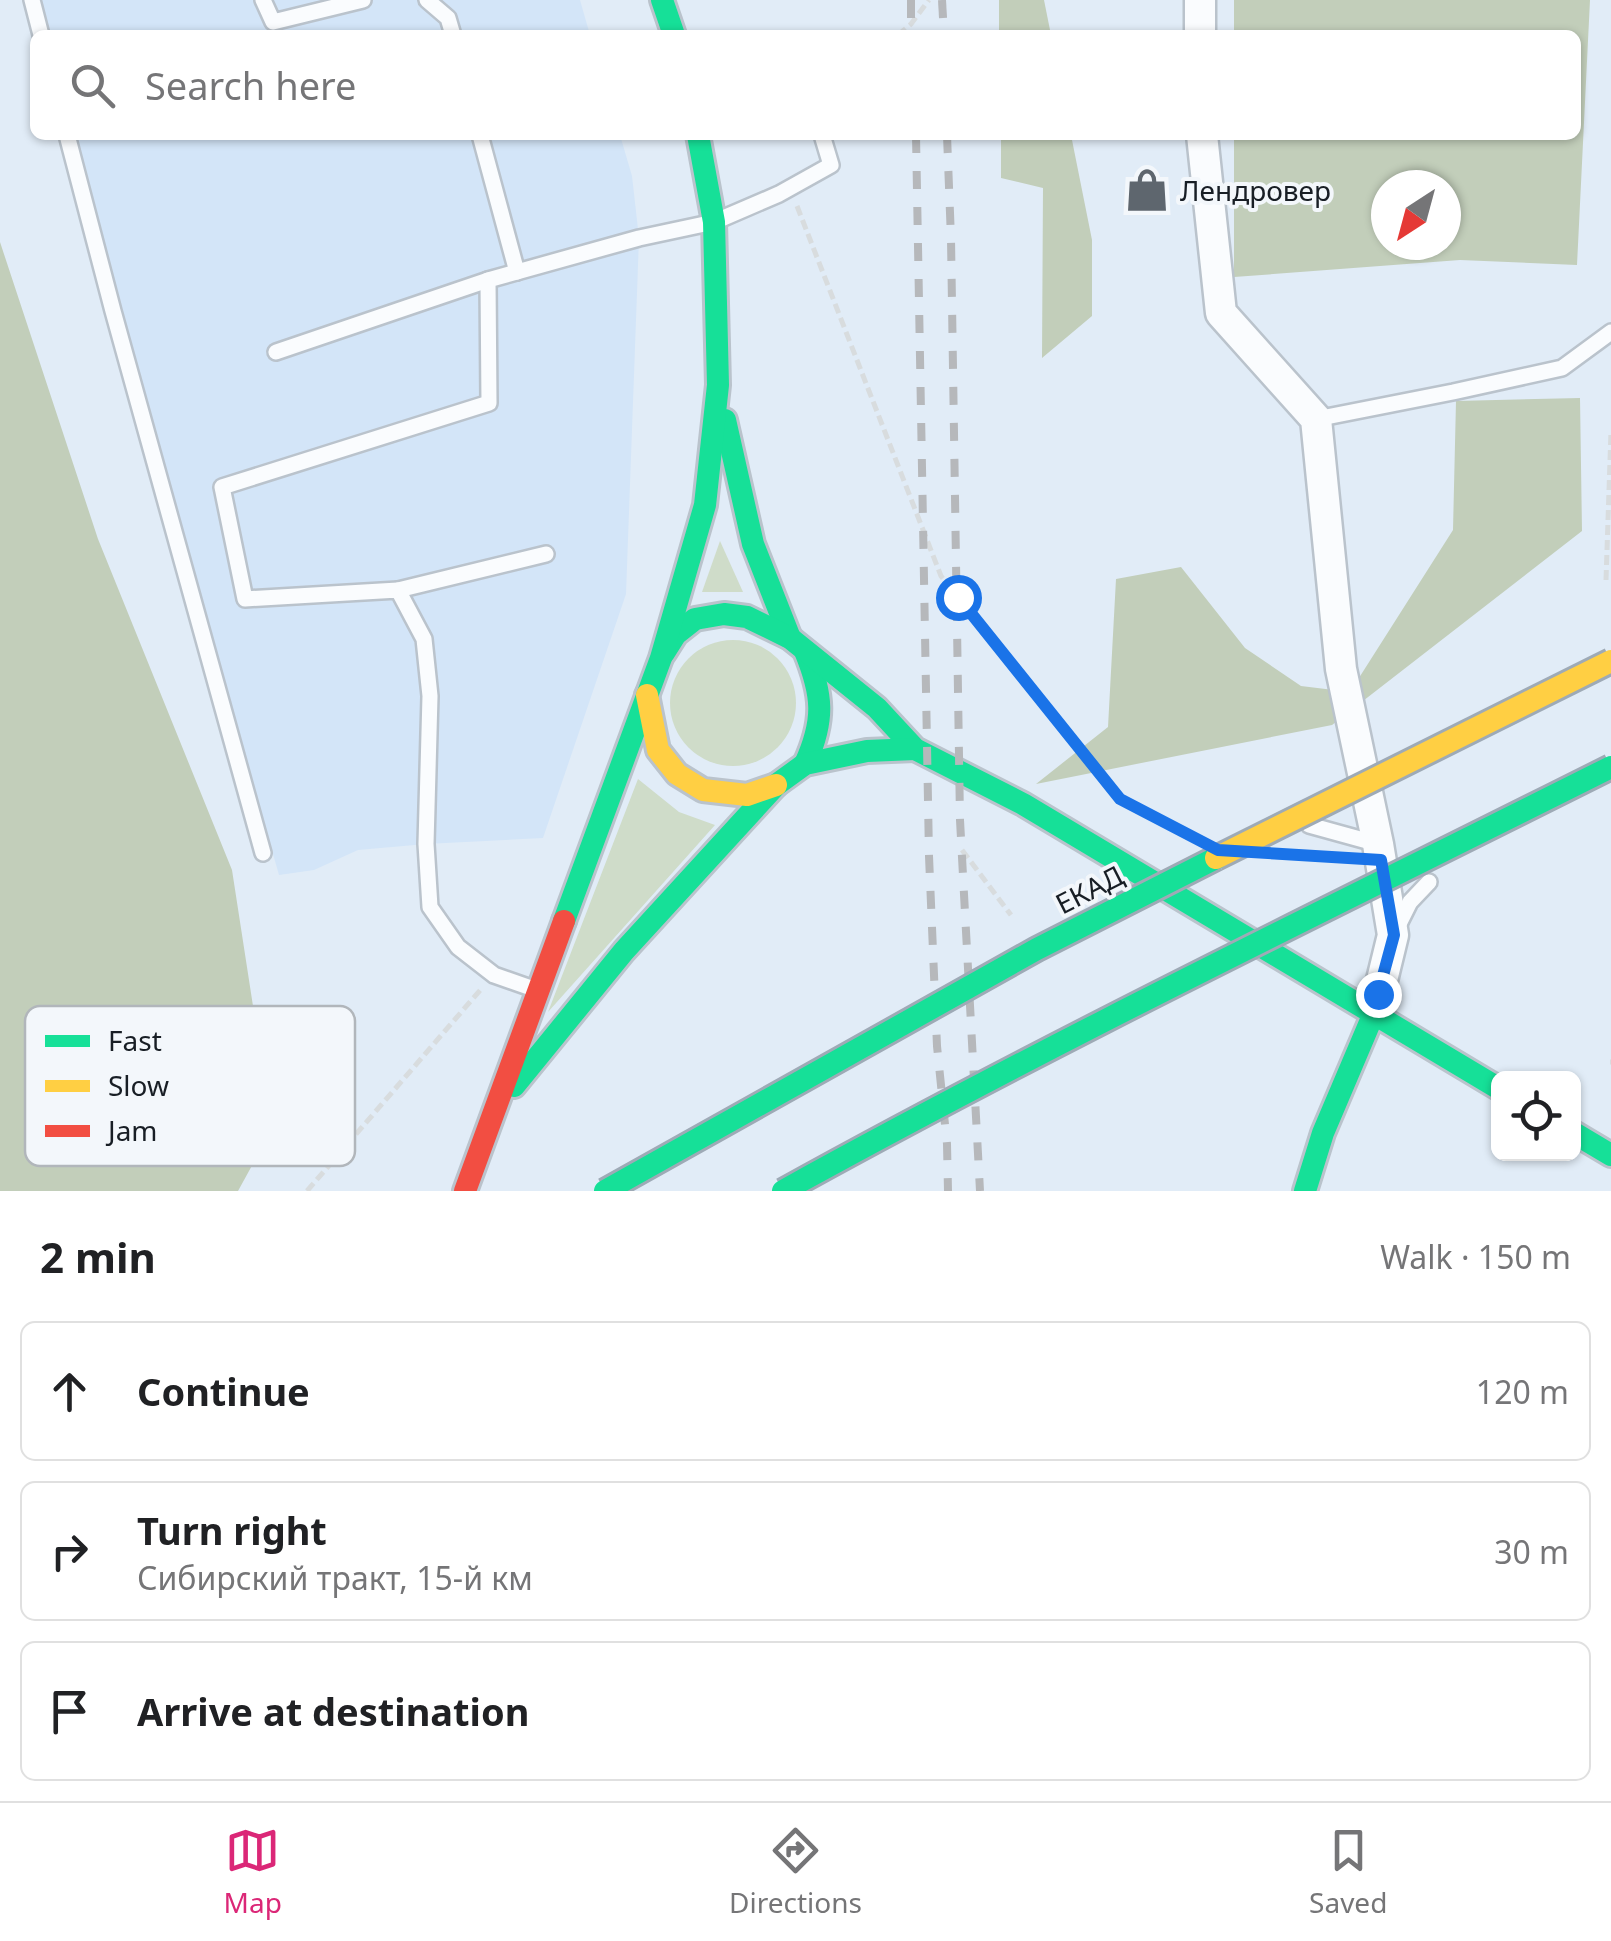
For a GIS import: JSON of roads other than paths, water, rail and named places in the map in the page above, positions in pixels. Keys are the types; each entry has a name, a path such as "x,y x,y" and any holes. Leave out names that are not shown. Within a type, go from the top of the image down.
{"main road":[{"path":"662,0 672,30"},
{"path":"465,1191 661,658 705,505 718,385 714,222 699,140"},
{"path":"718,385 752,544 818,681 822,707 818,737 805,764"},
{"path":"661,658 676,634 695,619 724,614 746,617 798,644 876,708 915,748 1023,804 1491,1084"},
{"name":"ЕКАД","path":"605,1191 1037,949 1362,783 1611,662"},
{"path":"647,694 658,750 677,774 703,790 746,795 776,786"},
{"path":"498,1105 624,951 776,786 805,764 867,751 915,748"},
{"path":"783,1191 1088,1029 1611,767"},
{"path":"1305,1191 1323,1133 1374,1013"},
{"path":"1581,1137 1611,1155"}],"street":[{"path":"1200,0 1200,30"},
{"path":"1203,140 1221,313 1316,419 1341,669 1394,935 1374,1013"}],"lane":[{"path":"32,0 40,30"},
{"path":"262,0 273,22 364,0"},
{"path":"427,0 448,18 452,30"},
{"path":"68,140 112,312 263,854"},
{"path":"481,140 517,272"},
{"path":"276,352 488,280 638,238 714,222 831,165 824,140"},
{"path":"488,280 489,403 222,487 245,600 398,590 546,554"},
{"path":"1316,419 1562,368 1611,332"},
{"path":"398,590 424,638 430,696 426,844 430,907 458,947 494,975 538,990"},
{"path":"1291,820 1379,852"},
{"path":"1394,935 1410,902 1483,825"}],"railway":[{"path":"911,0 911,30"},
{"path":"942,0 944,30"},
{"path":"916,140 929,856 948,1191"},
{"path":"947,140 960,820 980,1191"}],"place":[{"name":"Лендровер","path":"1147,190"}]}
